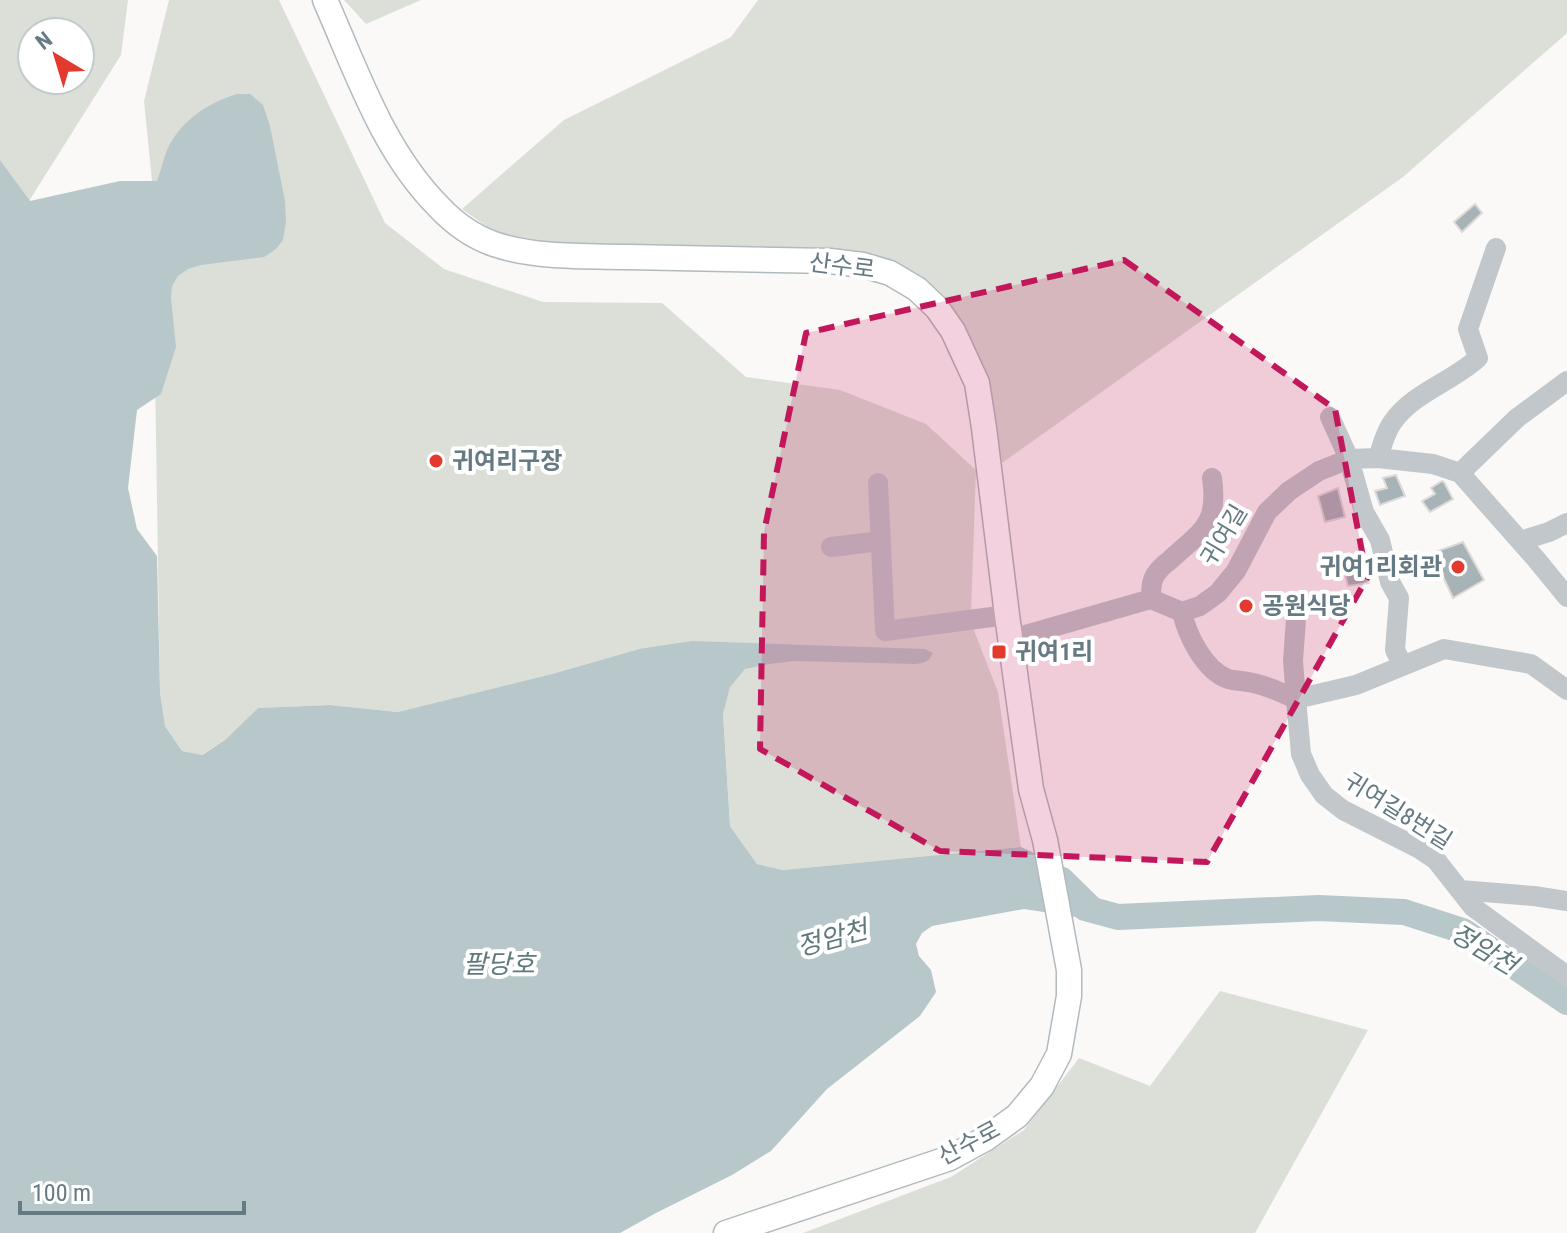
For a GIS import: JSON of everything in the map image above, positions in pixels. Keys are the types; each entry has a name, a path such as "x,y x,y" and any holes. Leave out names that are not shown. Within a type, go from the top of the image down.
{"main road":[{"name":"산수로","path":"325,0 391,146 412,177 440,209 469,232 495,244 542,253 830,261 863,265 890,273 917,289 937,308 953,331 977,383 1031,789 1045,840 1069,970 1069,996 1059,1054 1042,1086 1017,1116 985,1139 950,1158 726,1233"}],"street":[{"path":"1378,458 1392,422 1408,406 1478,358 1468,329 1496,248"},
{"path":"1567,381 1517,418 1460,473 1567,597"},
{"path":"1330,417 1349,459 1364,512 1380,540 1390,582 1399,598 1395,650 1402,664"},
{"name":"귀여길","path":"1182,612 1200,606 1218,593 1236,571 1267,512 1289,491 1319,471 1349,459 1378,458 1433,464 1460,473"},
{"path":"1151,599 1153,579 1211,517 1215,499 1212,478"},
{"path":"878,483 885,631 1009,627 1151,599 1182,612 1186,629 1197,649 1214,670 1228,679 1256,683 1296,699 1356,685 1444,649 1531,664 1567,690"},
{"path":"1520,541 1567,523"},
{"path":"831,547 881,541"},
{"name":"귀여길8번길","path":"1296,619 1293,661 1301,754 1310,775 1324,795 1343,810 1436,860 1473,907 1567,976"},
{"path":"1460,890 1567,901"}],"highlighted area":[{"path":"1124,260 1335,409 1367,578 1207,862 940,851 760,749 764,532 806,333"}],"shaded area":[{"path":"0,0 128,0 121,55 96,95 96,16 16,16 16,96 95,96 29,201 0,160"},
{"path":"169,0 279,0 385,223 444,269 543,302 662,303 746,377 840,390 926,424 976,470 971,613 975,633 998,692 1021,847 783,870 757,864 730,826 723,713 729,687 639,649 398,712 330,705 258,708 225,740 201,755 182,751 165,726 160,692 152,181 144,101"},
{"path":"344,0 421,0 366,24"},
{"path":"758,0 1567,0 1567,33 1403,177 1002,463 987,381 896,266 501,237 462,209 564,120 731,37"},
{"path":"1220,991 1368,1030 1255,1233 803,1233 951,1177 1024,1130 1079,1058 1150,1086"}],"water":[{"name":"팔당호","path":"237,94 250,94 263,105 270,126 285,201 283,240 264,257 201,265 178,276 172,286 171,298 176,347 161,394 137,410 128,488 137,529 157,556 160,692 165,726 182,751 202,755 225,740 258,708 330,705 398,712 639,649 692,641 925,649 933,653 926,662 916,664 794,661 769,664 745,669 730,687 723,714 730,826 757,864 783,870 1021,847 1069,869 1118,917 1082,918 1024,909 932,926 922,933 916,944 919,956 931,970 936,992 920,1016 827,1089 771,1151 732,1175 620,1233 0,1233 0,160 30,201 120,181 157,181 167,150 188,121 216,102"}],"building":[{"path":"1475,204 1482,213 1462,232 1454,222"},
{"path":"1396,475 1405,496 1380,505 1375,491 1387,488 1383,478"},
{"path":"1442,481 1453,499 1430,512 1422,501 1435,494 1431,488"},
{"path":"1338,488 1345,517 1325,522 1318,496"},
{"name":"귀여1리회관","path":"1463,542 1484,580 1453,598 1432,553"},
{"path":"1363,554 1369,583 1348,586 1341,560"}],"waterway":[{"name":"정암천","path":"1085,908 1118,917 1319,908 1404,912 1463,931 1567,1002"}],"place":[{"name":"귀여리구장","path":"436,461"},
{"name":"귀여1리회관","path":"1458,567"},
{"name":"공원식당","path":"1246,606"},
{"name":"귀여1리","path":"999,652"}]}
